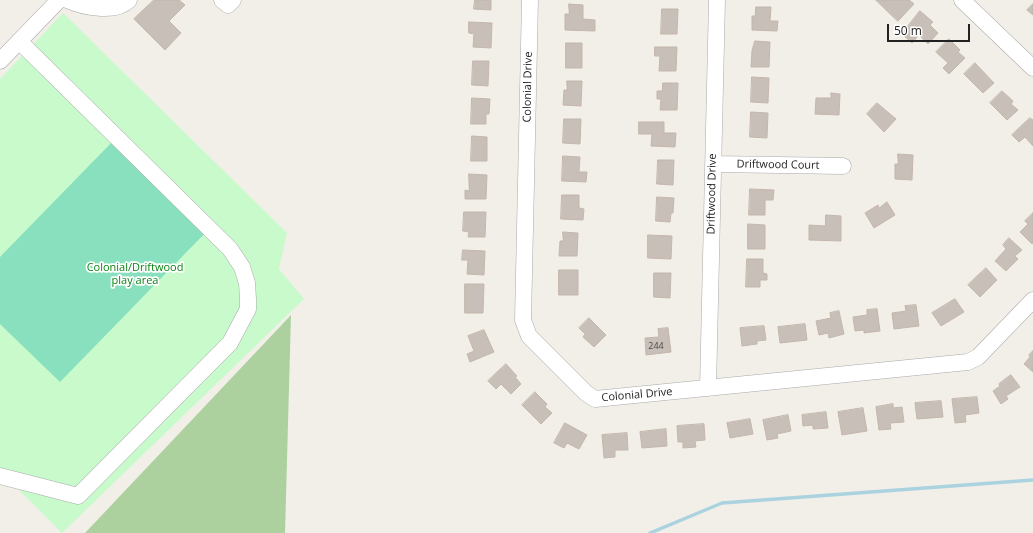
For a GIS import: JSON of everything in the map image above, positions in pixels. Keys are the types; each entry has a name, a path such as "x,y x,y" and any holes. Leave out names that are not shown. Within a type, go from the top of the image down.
{"street":[{"path":"0,61 59,0"},
{"path":"67,0 75,4 104,7 121,6 129,0"},
{"path":"222,0 228,5 233,0"},
{"name":"Colonial Drive","path":"530,0 523,320 528,336 586,393 595,399 972,361 978,357 1032,302"},
{"name":"Driftwood Drive","path":"708,388 717,0"},
{"path":"962,0 1033,68"},
{"path":"0,476 78,496 230,342 248,309 247,283 242,267 230,249 19,41"},
{"name":"Driftwood Court","path":"713,164 843,166"}],"green space":[{"name":"Colonial/Driftwood play area","path":"63,13 287,233 279,269 304,299 62,533 0,471 0,79"},
{"path":"116,138 209,229 60,382 0,324 0,257"},
{"path":"291,315 285,533 85,533"}],"building":[{"path":"154,0 179,0 185,5 169,21 181,33 165,50 134,19"},
{"path":"475,0 491,0 491,10 474,9"},
{"path":"876,0 909,0 914,4 898,21"},
{"path":"569,4 583,5 583,19 595,20 595,31 565,30 565,14 569,14"},
{"path":"1033,4 1033,15 1027,10"},
{"path":"756,7 771,7 770,21 778,21 777,31 752,30 752,16 755,16"},
{"path":"662,9 678,9 677,34 661,34"},
{"path":"920,11 933,22 930,25 938,33 928,44 919,35 912,43 902,34"},
{"path":"469,22 492,23 491,48 473,47 474,34 469,33"},
{"path":"949,39 960,50 958,52 965,58 949,74 943,68 948,63 936,52"},
{"path":"755,41 770,42 769,67 751,67 752,51"},
{"path":"566,43 582,43 582,68 566,68"},
{"path":"655,47 677,47 676,71 659,71 660,56 655,56"},
{"path":"473,61 489,61 488,86 472,85"},
{"path":"975,63 994,83 983,93 964,74"},
{"path":"752,77 769,78 768,103 751,102"},
{"path":"567,81 582,81 581,106 563,105 564,90 567,90"},
{"path":"663,83 678,83 677,110 660,110 661,99 657,99 657,91 662,91"},
{"path":"1002,91 1013,101 1011,104 1018,110 1007,120 990,103"},
{"path":"831,93 840,94 839,115 815,114 816,98 831,98"},
{"path":"472,98 490,99 489,114 486,114 486,124 471,124"},
{"path":"877,103 896,119 884,132 867,114"},
{"path":"751,112 768,113 767,138 750,137"},
{"path":"1030,118 1033,120 1033,146 1025,137 1019,142 1012,135"},
{"path":"564,119 581,119 580,144 563,143"},
{"path":"639,122 664,122 664,133 676,133 675,147 651,146 652,134 639,134"},
{"path":"472,136 487,137 487,161 471,161"},
{"path":"898,154 913,155 912,180 895,179 895,164 898,164"},
{"path":"563,156 580,157 579,172 587,172 586,182 562,181"},
{"path":"658,160 674,160 673,185 657,184"},
{"path":"469,174 487,175 486,199 465,199 465,190 469,191"},
{"path":"750,189 774,190 773,200 765,200 765,215 749,215"},
{"path":"562,195 579,195 579,208 584,209 583,220 561,219"},
{"path":"657,197 674,198 673,213 671,213 670,222 656,221"},
{"path":"887,202 895,215 874,228 865,213 878,205 879,208"},
{"path":"464,212 486,212 485,237 468,237 469,232 463,231"},
{"path":"1033,213 1032,244 1020,232 1028,224 1025,221"},
{"path":"826,215 841,216 841,241 809,240 809,225 825,226"},
{"path":"748,224 765,225 765,249 748,249"},
{"path":"563,232 578,233 577,256 559,256 560,241 563,241"},
{"path":"648,235 672,236 671,259 648,258"},
{"path":"1009,238 1022,250 1015,256 1018,259 1006,271 995,261 1006,249 1003,245"},
{"path":"463,250 485,251 484,275 467,274 468,260 462,260"},
{"path":"747,259 763,259 763,273 767,274 767,280 760,280 760,287 746,287"},
{"path":"986,268 997,280 980,297 968,285"},
{"path":"559,270 578,270 578,295 559,295"},
{"path":"654,273 671,273 670,298 654,297"},
{"path":"465,284 484,284 483,313 465,313"},
{"path":"955,299 964,312 941,326 932,313"},
{"path":"916,305 919,326 894,329 892,313 906,311 905,306"},
{"path":"877,309 880,331 864,333 864,330 855,331 853,317 867,315 867,310"},
{"path":"839,311 844,334 829,338 828,333 819,335 816,321 831,318 830,313"},
{"path":"589,318 606,335 594,347 583,337 585,334 579,328"},
{"path":"805,324 807,340 780,343 778,327"},
{"path":"764,326 766,340 757,341 757,344 742,346 740,328"},
{"path":"668,328 671,352 646,355 645,338 659,337 658,329"},
{"path":"484,330 494,352 470,362 467,354 474,351 468,336"},
{"path":"1033,351 1033,372 1024,364"},
{"path":"506,364 517,376 515,377 521,384 511,394 501,384 496,389 488,381"},
{"path":"1011,375 1020,387 1006,396 1008,399 1001,404 993,391 1000,386 999,384"},
{"path":"535,392 547,404 545,407 552,413 541,424 522,405"},
{"path":"977,397 979,413 965,415 966,422 955,423 952,399"},
{"path":"941,401 943,417 917,419 915,403"},
{"path":"893,404 893,408 902,407 904,422 890,423 891,429 879,430 876,407"},
{"path":"863,408 867,431 842,435 838,412"},
{"path":"826,412 828,428 813,429 813,425 803,426 802,415"},
{"path":"788,415 791,431 777,434 778,438 767,440 763,420"},
{"path":"750,419 753,434 730,438 727,423"},
{"path":"565,423 587,435 579,449 567,443 564,448 554,443"},
{"path":"704,424 705,440 695,441 696,447 683,448 683,442 678,442 677,426"},
{"path":"666,429 667,446 642,448 640,432"},
{"path":"627,433 628,450 615,450 615,457 604,458 602,435"}],"waterway":[{"path":"650,533 722,503 1033,480"}]}
